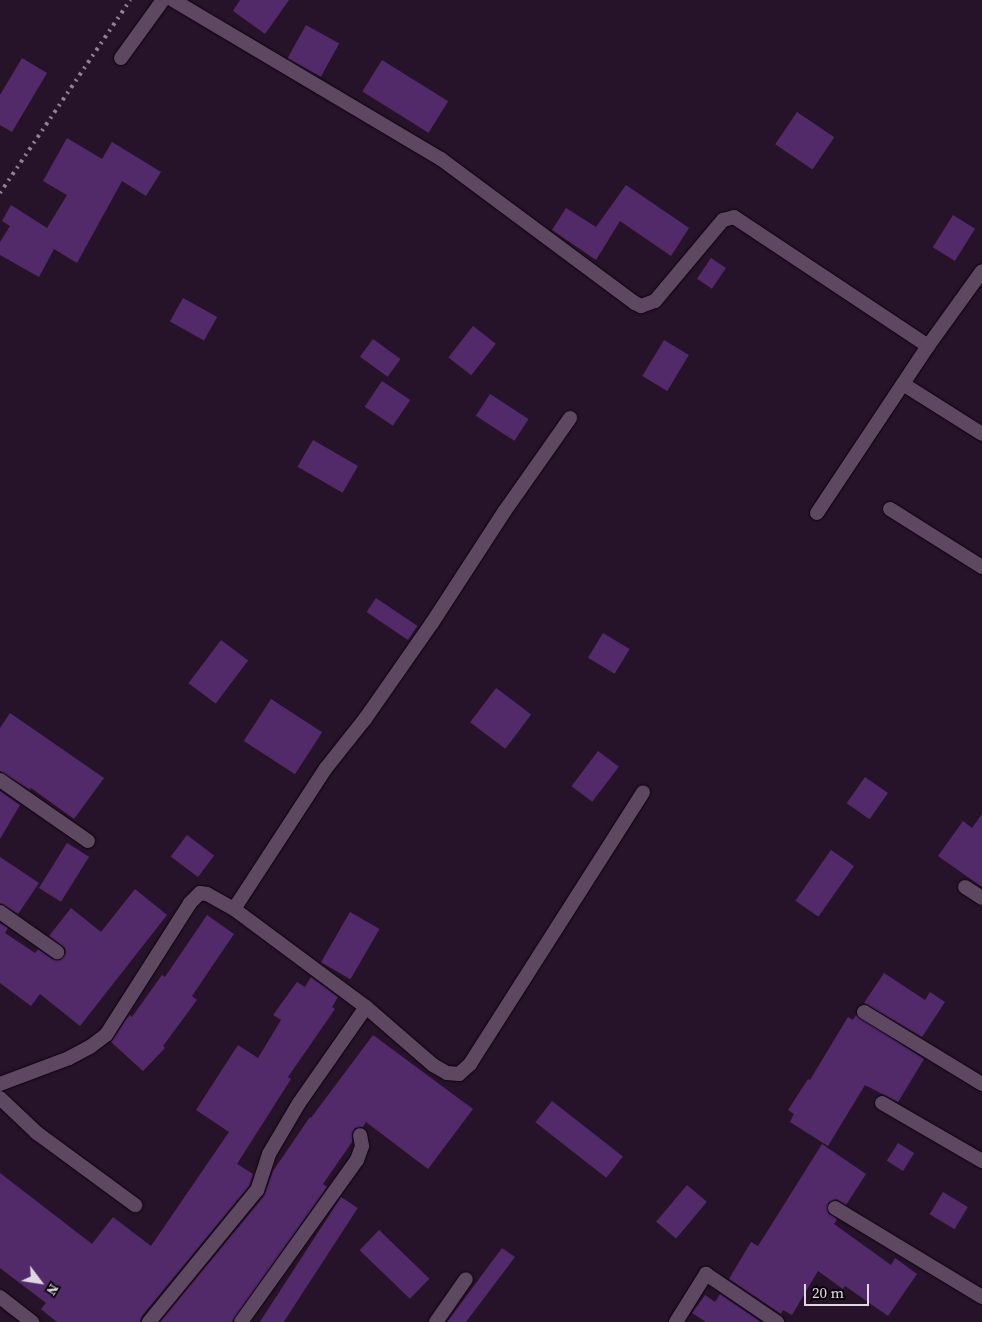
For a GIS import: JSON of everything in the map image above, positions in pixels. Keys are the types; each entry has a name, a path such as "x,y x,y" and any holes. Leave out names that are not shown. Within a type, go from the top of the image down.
{"street":[{"path":"121,58 163,0"},
{"path":"173,0 441,159 641,306 655,301 722,220 734,217 928,346"},
{"path":"817,513 928,346 982,271"},
{"path":"903,384 982,434"},
{"path":"234,909 326,768 365,718 432,623 504,512 570,418"},
{"path":"890,509 982,567"},
{"path":"0,780 88,841"},
{"path":"0,1084 69,1058 90,1047 106,1034 190,903 200,893 207,894 234,909 366,1007 433,1065 447,1073 459,1074 470,1064 643,792"},
{"path":"965,887 982,898"},
{"path":"0,912 57,952"},
{"path":"149,1322 257,1190 267,1158 299,1103 366,1007"},
{"path":"864,1012 982,1084"},
{"path":"0,1098 37,1133 135,1206"},
{"path":"882,1103 982,1161"},
{"path":"241,1322 357,1160 362,1146 360,1135"},
{"path":"835,1208 982,1297"},
{"path":"676,1322 706,1274 778,1322"},
{"path":"436,1322 466,1279"},
{"path":"0,1297 32,1322"}],"building":[{"path":"240,0 289,0 265,34 233,11"},
{"path":"306,25 339,43 321,77 288,58"},
{"path":"22,58 47,73 12,132 0,125 0,95"},
{"path":"382,60 448,101 429,133 362,91"},
{"path":"797,112 834,137 812,169 775,144"},
{"path":"67,138 102,159 112,142 161,172 146,196 122,181 77,263 54,249 39,277 0,255 0,242 10,226 2,221 11,205 47,228 67,195 43,181"},
{"path":"626,185 689,228 671,256 620,221 596,260 552,230 566,208 596,227"},
{"path":"953,215 975,229 955,261 933,247"},
{"path":"711,258 726,268 712,289 697,279"},
{"path":"183,298 217,317 204,341 170,322"},
{"path":"473,326 496,344 471,375 448,358"},
{"path":"373,339 401,359 388,377 360,357"},
{"path":"664,340 689,355 667,391 642,376"},
{"path":"382,381 410,400 393,426 365,407"},
{"path":"490,394 529,419 514,441 476,416"},
{"path":"313,440 358,466 343,493 298,467"},
{"path":"376,598 417,626 408,640 366,612"},
{"path":"603,633 630,649 615,674 588,658"},
{"path":"221,640 248,660 216,704 189,683"},
{"path":"496,688 531,714 505,749 470,722"},
{"path":"271,699 322,732 295,774 244,741"},
{"path":"10,713 104,778 74,819 31,788 30,790 0,771 0,728"},
{"path":"598,751 619,767 592,802 572,786"},
{"path":"865,777 888,793 870,819 847,803"},
{"path":"0,791 20,805 0,839"},
{"path":"982,814 982,887 938,856 963,821 972,828"},
{"path":"187,835 214,855 198,877 171,857"},
{"path":"67,843 89,857 61,902 39,888"},
{"path":"831,850 854,866 818,917 795,901"},
{"path":"0,857 39,883 18,914 0,903"},
{"path":"135,889 167,915 80,1026 40,994 31,1006 0,983 0,923 8,928 5,933 35,953 38,949 52,959 60,960 66,953 65,948 49,936 71,908 101,932"},
{"path":"350,912 379,929 350,979 321,962"},
{"path":"207,915 234,934 192,996 197,1000 163,1046 165,1048 143,1071 111,1042 127,1018 130,1015 132,1017 162,975 165,977"},
{"path":"884,973 925,1000 930,992 945,1002 922,1037 864,1003"},
{"path":"311,977 338,997 332,1007 335,1009 288,1077 291,1079 237,1164 253,1174 249,1186 142,1316 140,1322 57,1322 41,1309 46,1303 0,1268 0,1173 92,1244 113,1217 151,1246 229,1132 196,1110 238,1045 258,1058 281,1020 273,1015 297,982 305,987"},
{"path":"856,1015 924,1059 898,1102 865,1085 828,1146 790,1122 794,1114 788,1110 808,1079 810,1080 848,1017 853,1020"},
{"path":"373,1035 473,1109 428,1169 366,1122 363,1127 355,1128 352,1133 352,1142 323,1184 327,1187 232,1322 160,1322 264,1196 273,1171 310,1117"},
{"path":"552,1101 623,1156 606,1178 535,1122"},
{"path":"898,1143 914,1153 903,1171 887,1161"},
{"path":"822,1144 866,1174 846,1205 836,1199 828,1203 828,1213 837,1219 834,1224 891,1265 895,1258 917,1274 888,1316 845,1286 843,1289 818,1271 792,1315 783,1310 781,1314 729,1279 751,1242 758,1246"},
{"path":"687,1185 707,1202 676,1238 656,1222"},
{"path":"943,1192 968,1207 954,1229 930,1214"},
{"path":"341,1197 358,1208 284,1322 260,1322"},
{"path":"379,1230 429,1279 410,1299 360,1250"},
{"path":"502,1248 515,1257 466,1322 447,1322"},
{"path":"720,1294 761,1322 706,1322 692,1313 705,1295 715,1302"}],"railway":[{"path":"0,193 130,0"}]}
